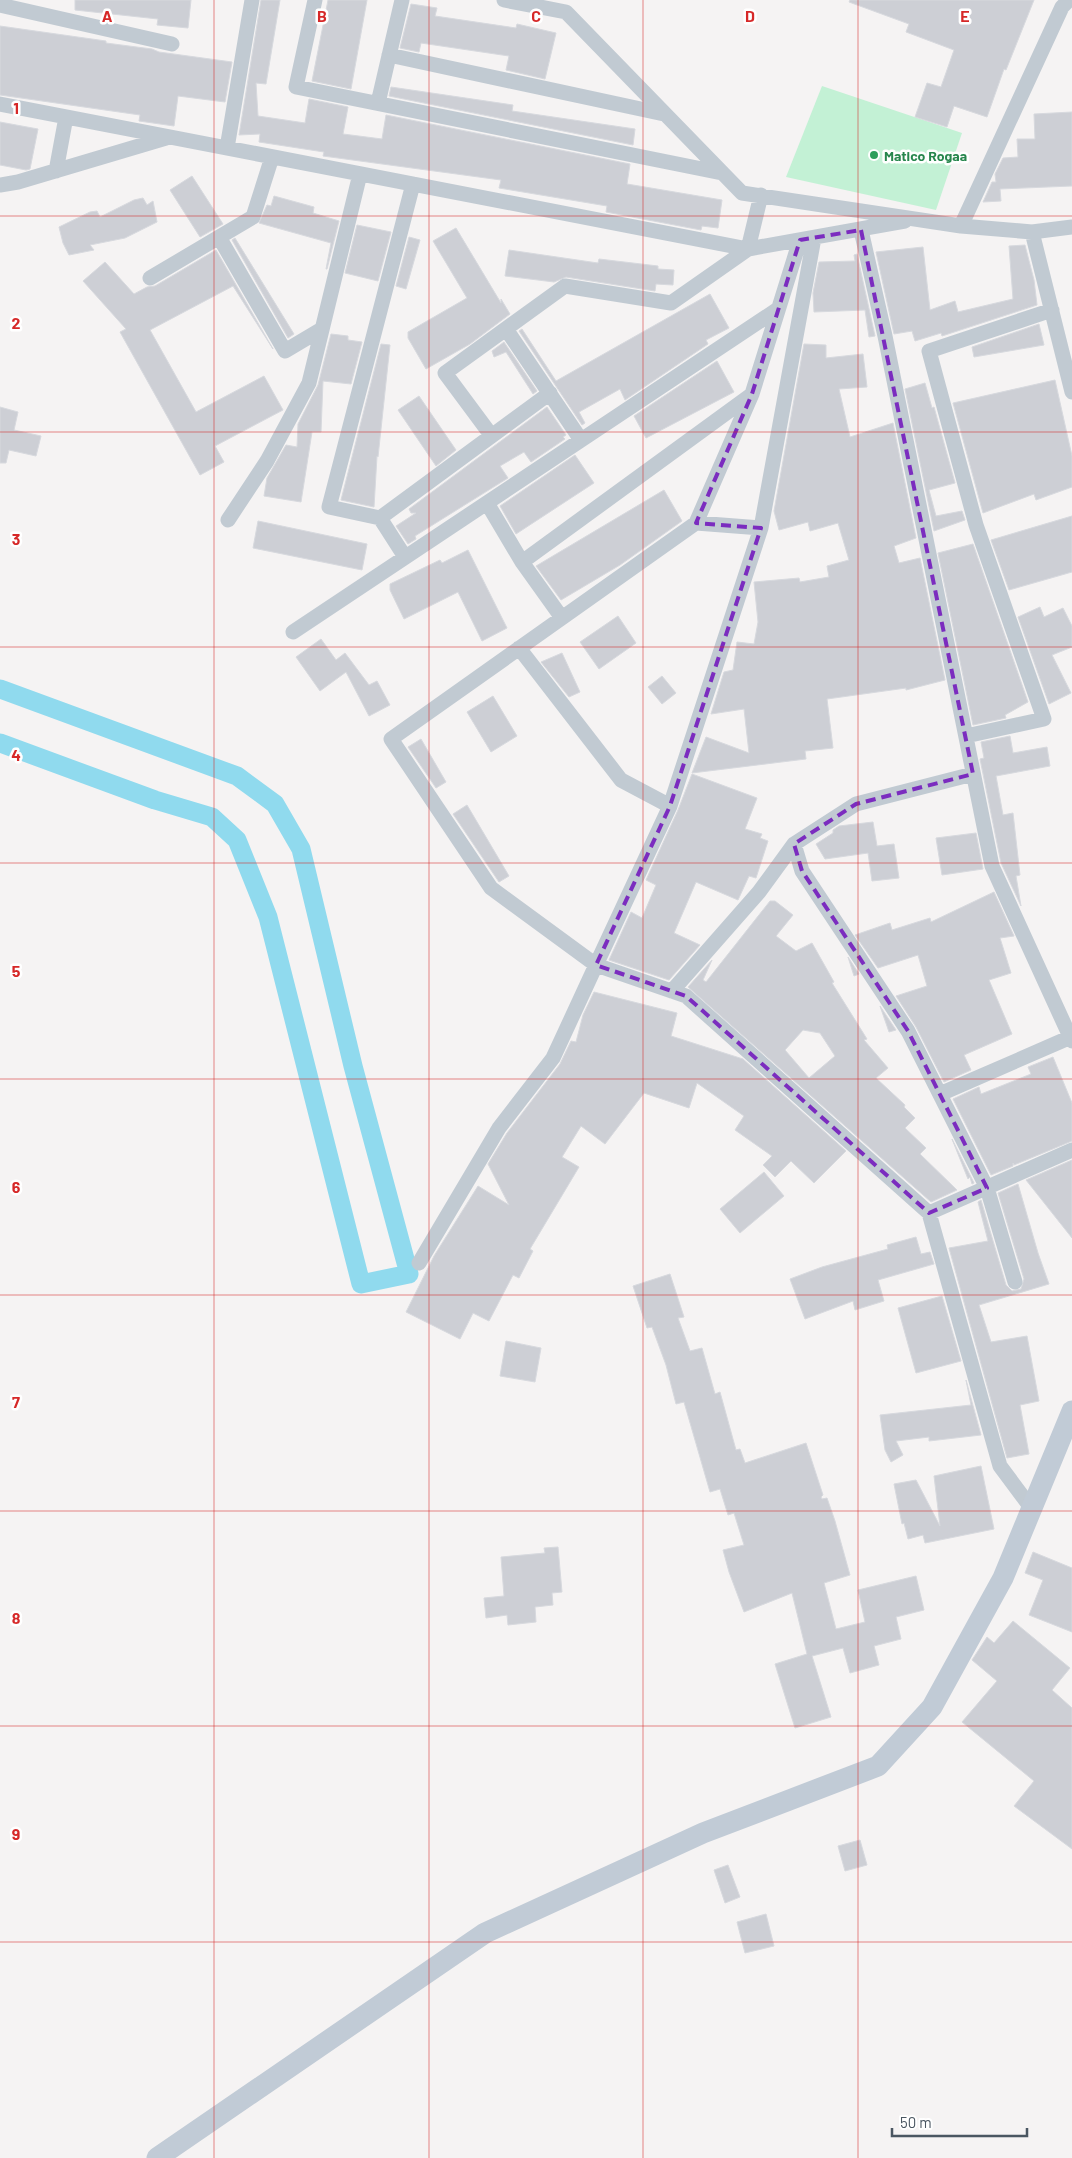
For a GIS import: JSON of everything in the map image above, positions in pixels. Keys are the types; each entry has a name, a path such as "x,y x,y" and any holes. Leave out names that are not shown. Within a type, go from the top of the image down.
{"street":[{"path":"227,148 252,0"},
{"path":"315,0 296,87 722,172"},
{"path":"378,104 402,0"},
{"path":"504,0 565,6 664,114 742,192 960,226 1032,232 1072,227"},
{"path":"960,226 1062,8 1068,0"},
{"path":"0,5 172,44"},
{"path":"389,55 664,114"},
{"path":"0,104 748,249 916,219"},
{"path":"56,171 66,117"},
{"path":"0,185 56,171 170,137"},
{"path":"150,278 253,217 272,157"},
{"path":"228,520 267,461 309,383 360,174"},
{"path":"405,558 380,518 329,507 413,184"},
{"path":"491,435 445,373 564,286 671,303 748,249 760,196"},
{"path":"860,230 885,336 992,866 1071,1039 940,1094"},
{"path":"1032,232 1072,392"},
{"path":"219,237 285,351 322,330"},
{"path":"807,239 778,309 752,394 696,523 391,739 491,888 596,965 686,996 929,1213 1000,1466 1032,1509"},
{"path":"419,1263 499,1128 553,1058 670,806 761,528 807,239"},
{"path":"294,632 778,309"},
{"path":"966,736 1044,719 976,524 929,351 1052,310"},
{"path":"506,329 582,440"},
{"path":"380,518 550,393"},
{"path":"522,562 752,394"},
{"path":"487,503 522,562 562,618"},
{"path":"696,523 761,528"},
{"path":"519,648 620,780 670,806"},
{"path":"672,991 759,892 794,844 856,804 974,774"},
{"path":"794,844 802,871 908,1031 940,1094 987,1188 1015,1282"},
{"path":"929,1213 1072,1150"},
{"path":"157,2158 486,1933 703,1833 878,1766 932,1707 1003,1578 1072,1411"}],"highlighted area":[{"path":"861,230 973,774 856,804 794,844 802,871 908,1031 987,1188 929,1213 686,996 596,965 670,806 761,528 696,523 752,394 800,240"}],"green space":[{"name":"Matico Rogaa","path":"822,86 962,133 936,210 786,177"}],"building":[{"path":"75,0 191,0 188,28 157,25 158,19 75,10"},
{"path":"261,0 280,0 266,84 256,83 258,116 305,123 309,99 348,107 343,134 382,139 386,115 630,164 627,184 722,200 718,228 702,226 701,230 606,212 607,206 499,188 501,180 323,156 324,152 259,142 260,134 239,135"},
{"path":"328,0 367,0 351,89 312,81"},
{"path":"850,0 1034,0 1006,70 1004,69 987,117 954,106 947,127 915,117 927,83 941,87 954,50 906,32 909,24 849,2"},
{"path":"411,4 437,8 435,16 516,28 517,24 556,33 545,79 506,70 509,56 421,43 419,52 400,48"},
{"path":"0,26 232,62 225,102 178,96 174,126 139,121 140,115 0,95"},
{"path":"391,87 513,105 512,111 635,129 633,145 389,96"},
{"path":"1072,112 1072,186 1000,189 1001,201 983,202 992,182 996,182 995,174 1003,158 1018,157 1017,139 1035,139 1034,114"},
{"path":"0,122 38,129 30,169 26,170 0,165"},
{"path":"192,176 223,224 200,237 170,190"},
{"path":"274,196 314,207 313,213 339,221 327,269 331,243 259,223 267,205 271,206"},
{"path":"143,198 147,205 153,201 157,222 125,238 90,245 94,250 69,255 63,243 59,227 90,212 97,211 100,217 134,200"},
{"path":"357,225 391,232 378,281 345,273"},
{"path":"456,228 501,303 501,299 510,314 470,344 426,369 408,338 408,332 467,298 433,241"},
{"path":"409,237 420,240 406,289 396,286"},
{"path":"235,238 294,334 288,338 232,240"},
{"path":"1025,245 1034,280 1037,305 942,336 941,333 915,341 912,331 894,334 876,252 923,247 930,310 955,301 958,312 1013,299 1009,246"},
{"path":"216,250 273,349 233,286 150,330 196,412 264,376 283,410 215,446 224,462 200,475 120,332 126,329 83,281 105,262 134,294 147,287 155,286"},
{"path":"509,250 598,263 599,259 658,266 658,269 674,270 673,285 656,284 655,291 566,277 554,282 505,276"},
{"path":"857,254 875,336 869,337 865,310 814,312 813,293 819,262 855,261 854,255"},
{"path":"710,294 729,328 706,340 708,344 625,400 620,389 579,412 585,423 582,425 519,331 522,329 556,381"},
{"path":"1039,324 1044,345 974,357 972,347"},
{"path":"331,334 348,336 348,340 362,342 351,384 323,381 321,432 312,432 301,502 264,496 267,478 286,445 297,447 298,424 318,385"},
{"path":"504,342 537,391 533,394 506,352 494,357 492,351"},
{"path":"381,344 390,345 377,456 374,507 341,500"},
{"path":"804,344 826,345 826,358 863,354 867,387 839,389 850,437 893,423 916,538 894,546 899,563 920,558 945,680 906,690 906,688 827,699 833,748 805,751 806,759 692,773 706,737 749,753 744,709 711,714 724,672 733,670 737,642 754,644 758,622 754,582 799,578 800,582 829,577 827,566 849,560 838,523 810,531 808,522 779,530 774,511"},
{"path":"717,361 734,392 646,438 634,416"},
{"path":"1055,380 1072,456 1072,487 1036,500 1034,494 983,513 953,403"},
{"path":"925,383 932,408 934,407 955,483 929,490 936,516 962,511 965,520 934,531 905,389"},
{"path":"419,396 456,450 436,466 398,410"},
{"path":"0,407 18,412 14,430 41,436 36,456 9,450 6,463 0,463"},
{"path":"547,407 566,435 563,437 565,439 531,462 524,452 500,466 508,478 415,536 416,539 408,544 396,526 416,513 411,513 409,509"},
{"path":"575,455 594,483 516,534 500,506"},
{"path":"664,490 682,521 620,565 561,600 536,566"},
{"path":"1072,516 1072,572 1009,590 991,540"},
{"path":"258,521 367,544 362,570 253,548"},
{"path":"973,544 1028,702 1005,715 1006,718 973,725 938,553"},
{"path":"468,550 507,628 482,641 458,592 404,619 390,590 390,584 440,560 442,563"},
{"path":"1040,607 1044,617 1063,608 1072,626 1072,647 1052,655 1071,693 1049,704 1018,617"},
{"path":"618,616 636,643 599,669 580,642"},
{"path":"321,639 336,660 345,653 369,685 377,681 390,705 369,716 346,672 320,691 296,657"},
{"path":"562,653 580,692 569,697 541,662"},
{"path":"662,676 676,693 662,704 648,687"},
{"path":"493,696 517,736 491,752 467,712"},
{"path":"1010,736 1013,753 1047,747 1050,766 996,776 1003,815 1013,813 1020,875 1016,876 1021,906 1001,863 980,759 984,758 981,742"},
{"path":"421,739 446,782 436,788 408,747"},
{"path":"692,774 757,798 745,829 762,834 760,838 768,841 756,878 749,876 738,900 696,882 674,933 700,945 669,980 609,960 631,912 642,918 656,885 646,880"},
{"path":"467,805 509,876 499,882 453,814"},
{"path":"873,822 877,846 894,844 899,878 872,881 868,853 825,859 816,844 833,833 833,830 839,826"},
{"path":"976,833 983,869 942,875 936,838"},
{"path":"994,892 1014,936 1000,938 1011,973 989,980 1012,1034 964,1055 971,1070 944,1082 916,1027 896,996 927,986 918,955 878,968 855,935 890,923 892,930 930,918 931,922"},
{"path":"770,901 775,901 793,915 776,936 796,951 812,943 834,982 832,983 867,1039 864,1040 888,1068 876,1078 905,1105 904,1107 915,1118 905,1128 926,1148 920,1154 957,1190 931,1202 688,987 712,960 703,980 706,982","holes":["803,1030 820,1033 835,1056 809,1078 785,1050"]},
{"path":"848,957 859,974 854,976"},
{"path":"594,992 677,1013 671,1036 743,1059 846,1151 814,1183 791,1161 775,1177 763,1165 772,1156 735,1130 744,1116 697,1083 689,1108 644,1093 605,1144 581,1126 562,1157 579,1167 530,1249 533,1251 519,1278 513,1275 489,1321 473,1313 460,1339 406,1312 434,1256 478,1186 509,1205 488,1164 507,1133 560,1064 571,1041 576,1042 583,1015"},
{"path":"880,1006 896,1030 889,1032"},
{"path":"1053,1057 1072,1103 1072,1141 1014,1165 1013,1163 1013,1166 991,1175 953,1099 979,1087 981,1094 1031,1074 1028,1067"},
{"path":"952,1139 974,1183 972,1184 970,1177 968,1179"},
{"path":"1072,1160 1072,1238 1026,1180"},
{"path":"764,1172 784,1196 740,1233 720,1209"},
{"path":"1018,1184 1049,1284 979,1305 991,1342 1027,1336 1039,1401 1020,1405 1029,1454 1007,1458 949,1248 988,1241 978,1202 981,1200 1006,1285 1012,1291 1021,1289 1024,1279 998,1193"},
{"path":"916,1237 921,1254 930,1252 934,1264 878,1280 884,1301 855,1310 853,1301 805,1319 790,1279 822,1267 888,1249 887,1245"},
{"path":"670,1274 684,1317 678,1318 690,1351 702,1348 715,1394 720,1392 736,1450 740,1449 745,1463 806,1443 823,1495 821,1497 822,1499 827,1498 835,1521 850,1575 824,1583 836,1629 865,1622 858,1590 916,1576 924,1610 896,1617 901,1639 874,1646 879,1665 850,1673 843,1648 812,1656 831,1717 795,1728 775,1664 807,1654 792,1593 744,1612 729,1572 723,1550 744,1545 734,1513 728,1515 720,1489 710,1492 684,1402 676,1404 666,1365 652,1327 647,1328 633,1286"},
{"path":"942,1296 961,1361 916,1373 898,1308"},
{"path":"506,1341 541,1348 535,1382 500,1376"},
{"path":"966,1380 981,1435 929,1441 929,1437 896,1441 903,1455 891,1462 885,1450 880,1415 971,1405"},
{"path":"981,1466 994,1529 925,1543 923,1535 908,1539 904,1523 902,1524 894,1484 916,1480 940,1526 934,1476"},
{"path":"558,1547 562,1592 552,1593 553,1605 535,1607 536,1622 508,1625 507,1615 486,1618 484,1598 504,1596 501,1557 545,1553 544,1548"},
{"path":"1033,1552 1072,1568 1072,1632 1029,1615 1043,1580 1025,1573"},
{"path":"1013,1621 1070,1668 1052,1690 1072,1708 1072,1849 1014,1806 1034,1781 962,1722 997,1681 972,1660 987,1637 994,1643"},
{"path":"860,1840 867,1865 845,1871 838,1846"},
{"path":"728,1865 740,1897 725,1903 714,1870"},
{"path":"766,1914 774,1946 745,1953 737,1922"}],"waterway":[{"path":"0,689 237,776 275,804 301,849 353,1066 409,1274 361,1284 268,917 237,840 212,817 155,800 0,743"}],"place":[{"name":"Matico Rogaa","path":"874,155"}]}
